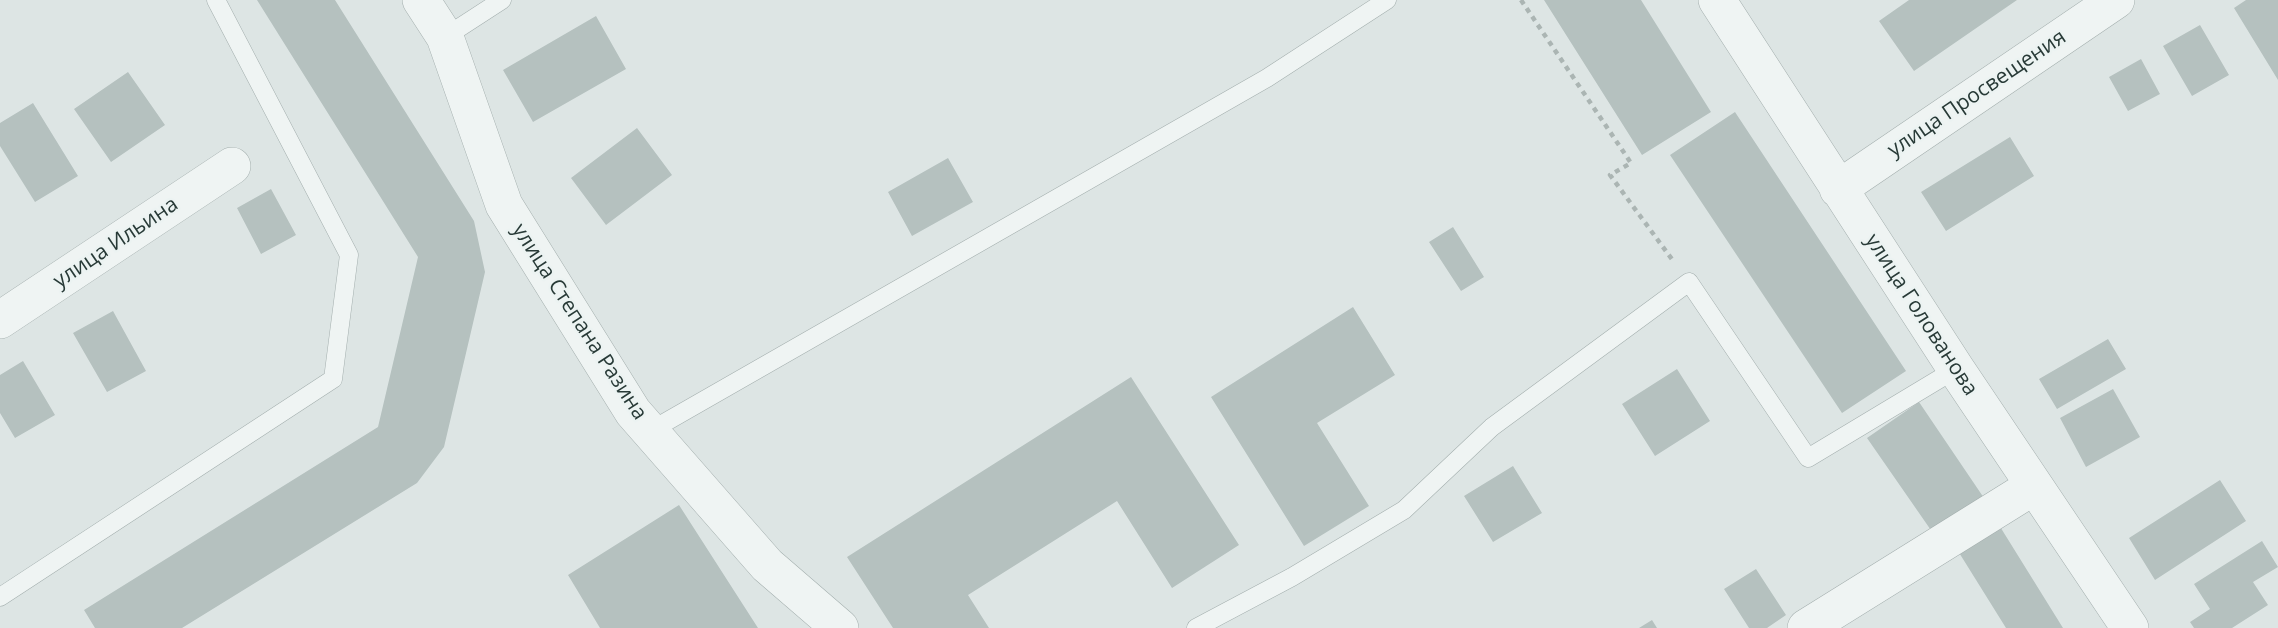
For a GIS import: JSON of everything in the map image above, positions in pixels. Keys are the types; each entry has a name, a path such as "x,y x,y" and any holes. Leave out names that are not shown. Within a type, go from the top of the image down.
{"street":[{"name":"улица Степана Разина","path":"421,0 445,37 504,205 633,412 767,565 840,628"},
{"name":"улица Голованова","path":"1717,0 2124,626"},
{"name":"улица Просвещения","path":"1838,189 2116,0"},
{"name":"улица Ильина","path":"0,320 232,166"},
{"path":"1806,628 2034,486"}],"lane":[{"path":"0,597 333,379 349,255 216,0"},
{"path":"445,37 502,0"},
{"path":"650,431 1267,78 1387,0"},
{"path":"1196,628 1404,510 1492,427 1689,282 1808,458 1956,369"}],"path":[{"path":"1521,0 1631,163 1610,175 1689,282"}],"building":[{"path":"257,0 335,0 474,221 485,272 444,447 417,483 182,628 95,628 84,610 378,427 418,257"},
{"path":"1544,0 1641,0 1711,112 1642,155"},
{"path":"1909,0 2017,0 1914,71 1879,21"},
{"path":"2246,0 2278,0 2278,80 2234,8"},
{"path":"596,16 626,69 533,122 503,70"},
{"path":"2200,25 2229,75 2192,96 2163,46"},
{"path":"2141,59 2160,94 2128,111 2109,77"},
{"path":"128,72 165,125 111,162 74,109"},
{"path":"33,103 78,176 35,202 0,146 0,123"},
{"path":"1735,112 1906,371 1842,413 1670,155"},
{"path":"637,128 672,175 606,225 571,178"},
{"path":"2010,137 2034,176 1946,231 1921,192"},
{"path":"948,158 973,202 912,236 888,192"},
{"path":"271,189 296,235 261,254 237,208"},
{"path":"1453,227 1484,277 1461,291 1429,242"},
{"path":"1353,307 1395,375 1317,423 1369,506 1304,546 1211,397"},
{"path":"113,311 146,371 107,392 73,333"},
{"path":"2108,339 2126,369 2057,409 2039,379"},
{"path":"23,361 55,415 15,438 0,413 0,375"},
{"path":"1677,369 1710,421 1655,456 1622,404"},
{"path":"1131,377 1239,545 1172,588 1117,501 968,595 989,628 893,628 847,557"},
{"path":"2113,389 2140,437 2086,467 2060,418"},
{"path":"1919,402 1986,501 1935,536 1867,438"},
{"path":"1513,466 1542,513 1493,542 1464,496"},
{"path":"2220,480 2246,521 2155,580 2129,538"},
{"path":"679,505 758,628 600,628 568,575"},
{"path":"1999,525 2063,628 2006,628 1958,551"},
{"path":"2262,541 2278,567 2253,582 2268,605 2232,628 2194,628 2190,622 2210,609 2194,584"},
{"path":"1756,569 1786,615 1767,628 1749,628 1724,589"},
{"path":"1652,620 1657,628 1639,628"}]}
